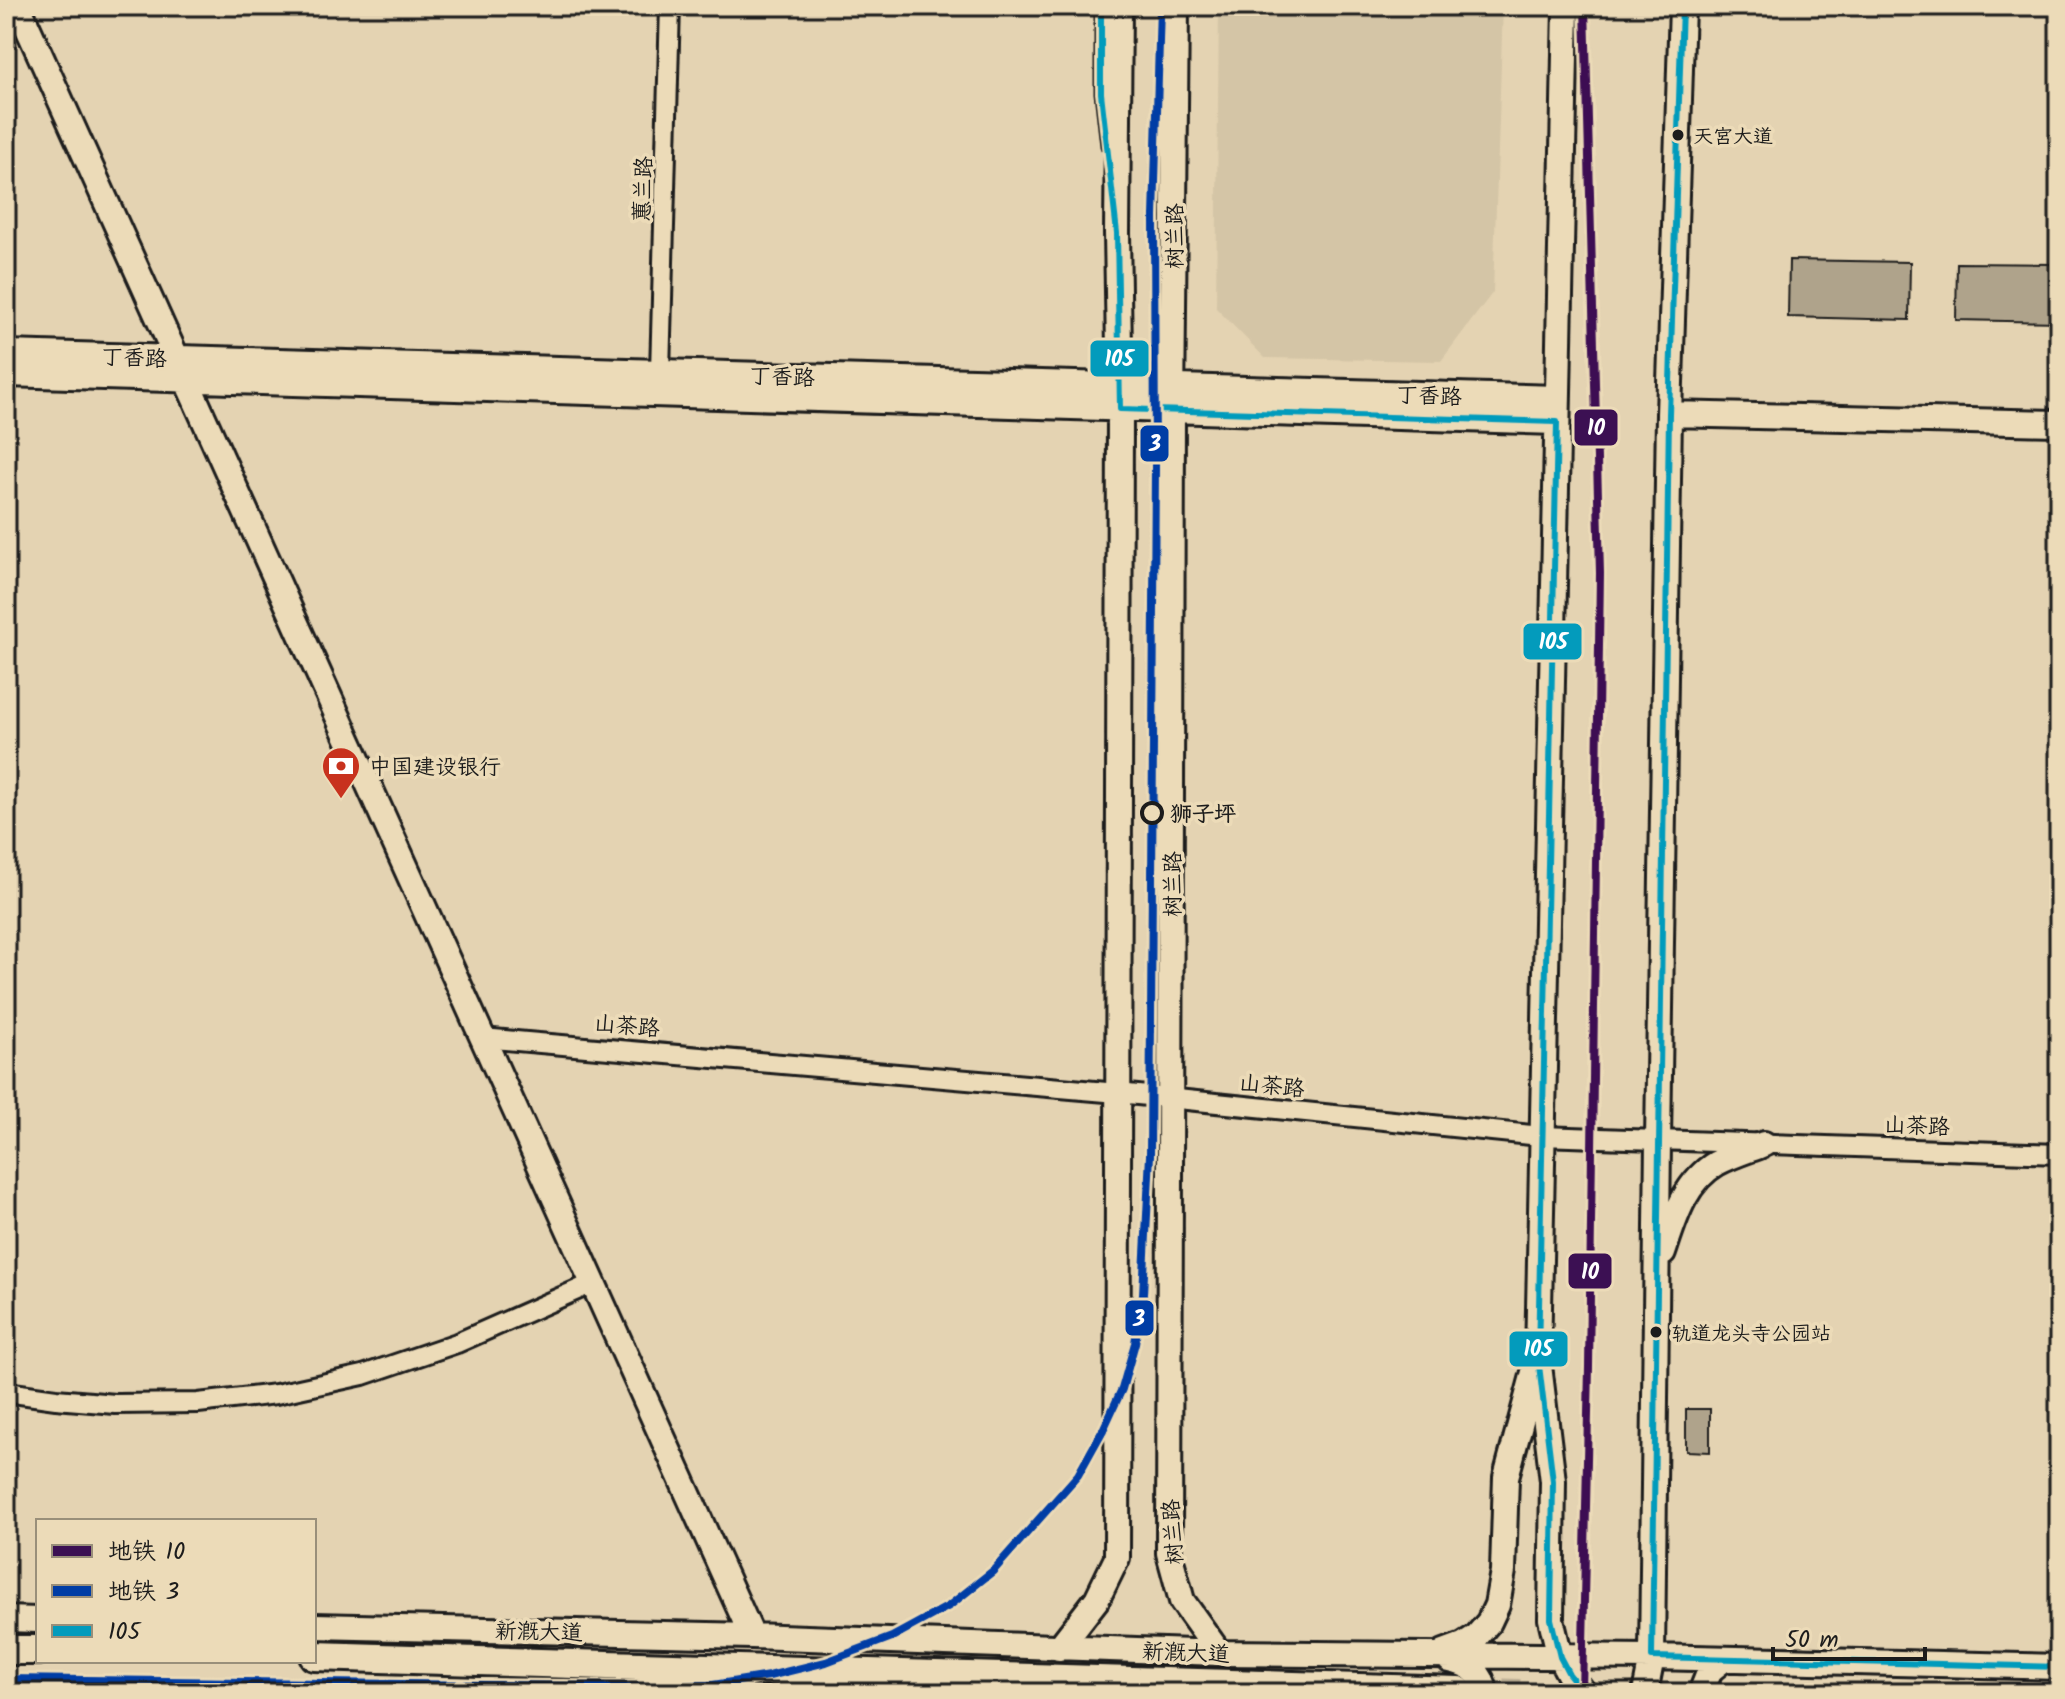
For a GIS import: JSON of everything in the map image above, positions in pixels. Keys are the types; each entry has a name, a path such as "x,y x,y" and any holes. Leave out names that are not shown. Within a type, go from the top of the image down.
{"main road":[{"path":"6,1650 36,1650"},
{"name":"新溉大道","path":"316,1656 1472,1692"},
{"path":"6,1692 68,1693"}],"street":[{"path":"18,6 752,1636"},
{"name":"蕙兰路","path":"660,372 670,6"},
{"path":"1059,1648 1097,1599 1117,1558 1119,6"},
{"name":"树兰路","path":"1176,6 1169,1553 1182,1601 1219,1653"},
{"path":"1566,6 1538,1357 1553,1481 1551,1619 1560,1657 1584,1693"},
{"path":"1673,6 1680,40"},
{"path":"1645,1693 1652,1657 1669,414 1682,6"},
{"name":"丁香路","path":"6,353 181,369 1557,410"},
{"name":"丁香路","path":"6,374 181,369 660,372 1120,397"},
{"path":"1669,414 2059,423"},
{"name":"山茶路","path":"482,1038 1118,1093 1541,1136 2059,1154"},
{"path":"1656,1275 1678,1210 1693,1186 1714,1165 1764,1144"},
{"path":"6,1392 115,1404 198,1403 276,1394 363,1375 457,1343 593,1283"},
{"path":"1430,1656 1463,1645 1477,1636 1489,1622 1497,1605 1503,1571 1506,1477 1538,1357"},
{"path":"6,1631 24,1619"},
{"name":"新溉大道","path":"316,1626 752,1636 1219,1653 1652,1657 2059,1667"},
{"path":"1430,1656 1464,1663 1476,1669 1486,1688 1472,1692"},
{"path":"1701,1693 1710,1670 1724,1659"}],"lane":[{"path":"1101,6 1101,93 1117,233"}],"shaded area":[{"path":"1219,6 1503,6 1493,292 1441,361 1265,358 1216,308"}],"building":[{"path":"1789,260 1910,262 1909,320 1788,317"},
{"path":"1957,263 2059,264 2059,322 1956,320"},
{"path":"1686,1409 1710,1409 1710,1452 1686,1451"}],"tunnel":[{"path":"1461,1691 1520,1693"}],"metro line":[{"name":"3","path":"6,1679 645,1687 713,1685 769,1676 826,1662 892,1637 949,1606 993,1571 1078,1475 1122,1389 1135,1343 1143,1294 1150,1155 1154,217 1160,6"},
{"name":"10","path":"1582,1693 1600,573 1585,6"}],"transit line":[{"name":"105","path":"1101,6 1101,93 1117,233 1120,409 1557,422 1538,1357 1553,1481 1551,1619 1560,1657 1584,1693"},
{"name":"105","path":"1682,6 1669,414 1652,1657 2059,1667"}],"place":[{"name":"天宫大道","path":"1678,135"},
{"name":"中国建设银行","path":"341,800"},
{"name":"狮子坪","path":"1152,813"},
{"name":"轨道龙头寺公园站","path":"1656,1332"}]}
